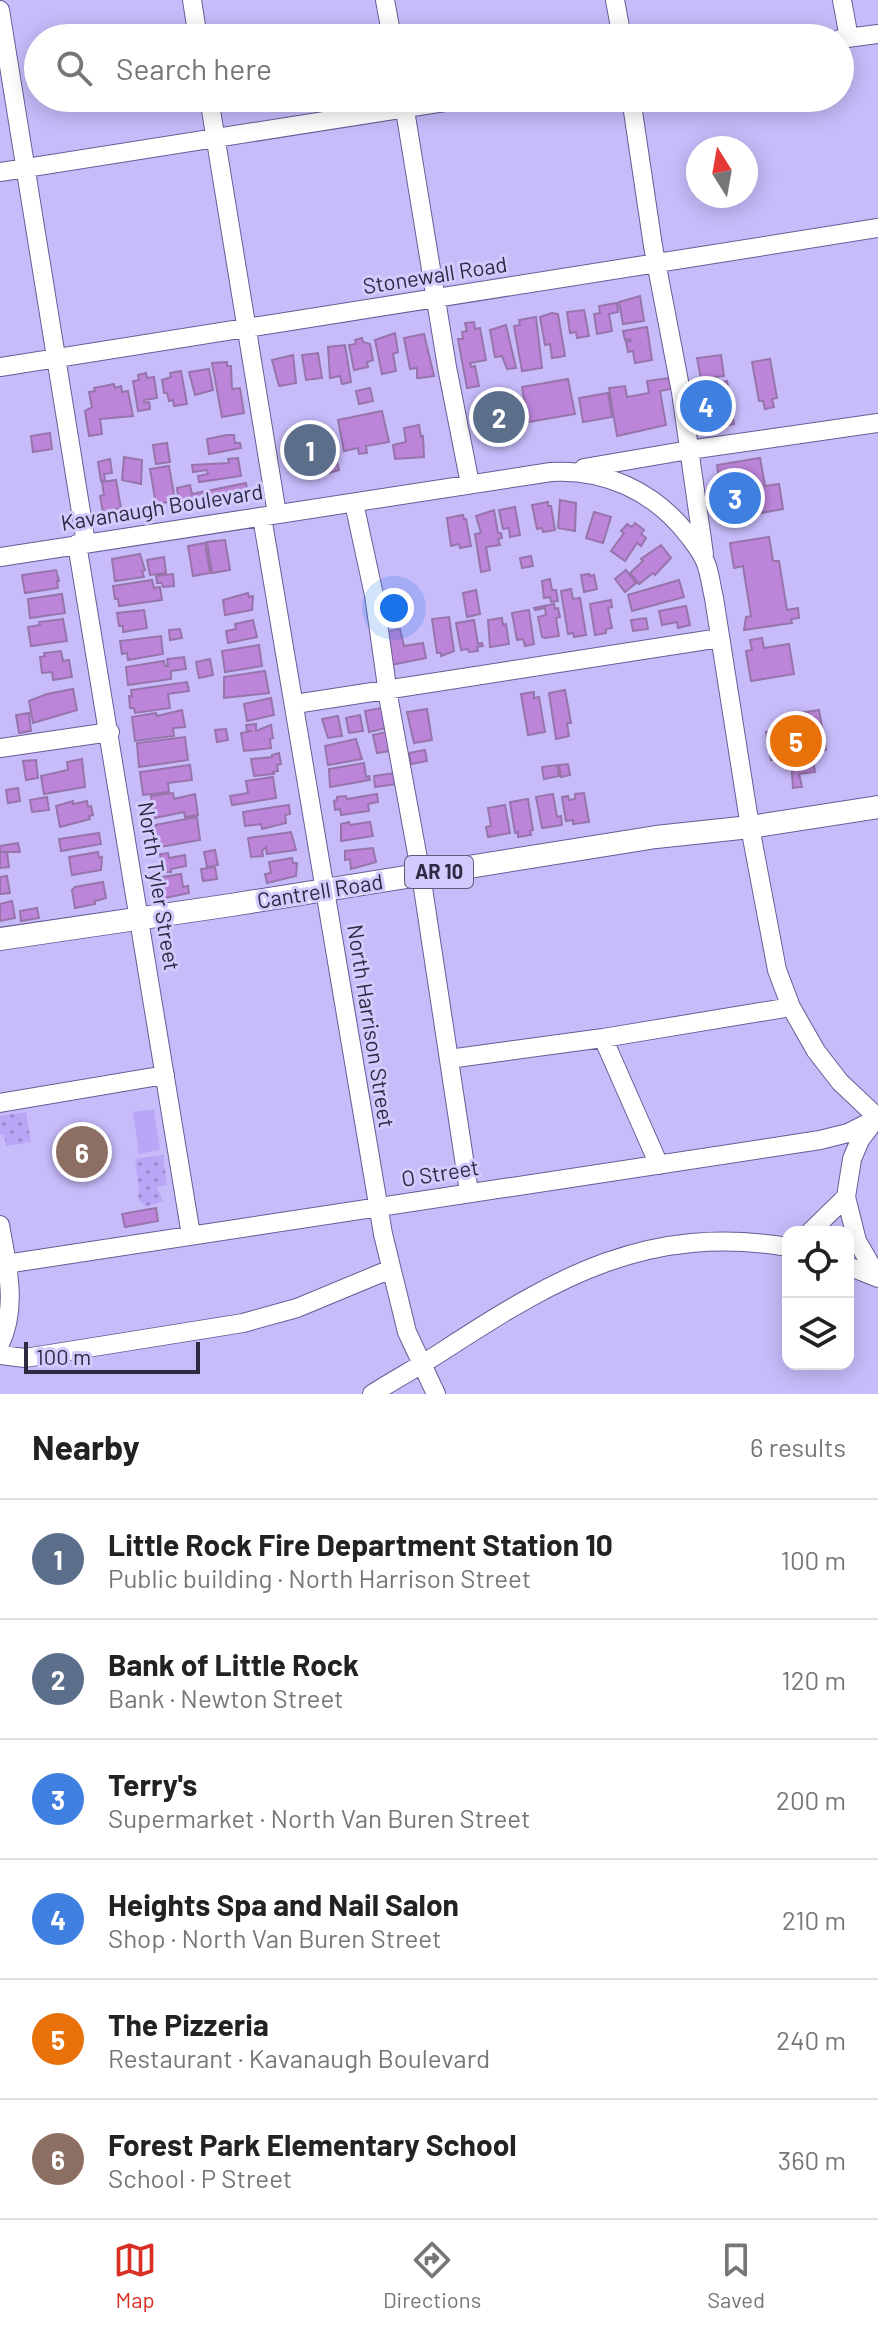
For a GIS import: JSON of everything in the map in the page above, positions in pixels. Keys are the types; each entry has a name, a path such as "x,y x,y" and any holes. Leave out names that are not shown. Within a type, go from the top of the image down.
{"main road":[{"name":"Cantrell Road","path":"0,939 656,837 750,827 878,807"}],"street":[{"path":"192,0 196,24"},
{"path":"385,0 389,24"},
{"path":"615,0 619,24"},
{"path":"842,0 843,24"},
{"name":"North Tyler Street","path":"0,10 57,358 110,732 191,1235"},
{"path":"854,38 878,34"},
{"name":"North Harrison Street","path":"211,112 248,329 295,704 379,1207 407,1332 436,1394"},
{"path":"0,172 216,139 357,112"},
{"path":"405,112 470,484"},
{"path":"633,112 705,561"},
{"name":"Stonewall Road","path":"0,367 878,228"},
{"path":"570,471 689,450 878,423"},
{"name":"Kavanaugh Boulevard","path":"0,557 570,471 615,480 650,498 681,527 705,561 777,970 804,1032 853,1096 878,1118"},
{"path":"354,503 374,595 387,690 421,875 469,1192"},
{"path":"295,704 720,638"},
{"path":"0,748 110,732"},
{"path":"449,1059 791,1007"},
{"path":"603,1038 659,1165"},
{"path":"0,1103 165,1075"},
{"path":"878,1118 860,1140 849,1171 846,1197 857,1241 878,1277"},
{"name":"O Street","path":"6,1264 839,1136 878,1118"},
{"path":"816,1226 846,1197"},
{"path":"0,1225 11,1313 0,1344"},
{"path":"372,1394 536,1293 610,1260 680,1244 730,1241 782,1245"},
{"path":"854,1268 878,1277"},
{"path":"0,1355 25,1358 243,1323 297,1308 391,1269"}],"shaded area":[{"path":"154,1109 160,1150 139,1154 133,1112"},
{"path":"26,1112 31,1142 6,1146 4,1135 0,1135 0,1116"},
{"path":"163,1155 167,1185 157,1187 163,1201 146,1207 138,1199 135,1159"}],"building":[{"path":"640,296 644,321 623,324 619,302"},
{"path":"617,303 618,312 609,314 612,331 597,334 594,314 600,313 599,306"},
{"path":"584,310 589,336 577,338 576,332 570,333 567,312"},
{"path":"558,314 565,356 552,358 550,344 545,345 540,317"},
{"path":"536,317 542,368 522,371 514,326 520,325 519,320"},
{"path":"474,322 475,329 480,328 486,360 470,363 471,367 475,366 479,386 467,388 458,339 463,339 462,332 467,331 465,323"},
{"path":"506,325 516,368 507,369 502,356 495,357 490,330"},
{"path":"647,327 652,360 635,363 633,351 628,352 626,342 631,341 625,340 623,331"},
{"path":"395,333 398,352 393,354 396,371 382,374 375,340"},
{"path":"424,334 434,376 417,378 417,368 410,369 404,338"},
{"path":"362,338 363,342 370,344 373,360 367,362 368,367 354,370 349,345 356,344 355,340"},
{"path":"345,345 351,382 342,384 340,376 330,378 328,347"},
{"path":"318,353 322,378 306,380 302,355"},
{"path":"293,355 296,383 279,386 272,360"},
{"path":"721,355 724,376 701,379 697,358"},
{"path":"770,359 777,398 772,399 774,407 765,409 763,401 759,401 752,362"},
{"path":"227,362 227,366 231,366 232,389 240,388 244,413 222,417 212,363"},
{"path":"209,369 213,390 195,395 189,372"},
{"path":"181,371 187,404 174,406 173,400 169,401 167,393 164,393 162,380 171,377 170,373"},
{"path":"146,373 147,378 154,377 157,398 144,400 144,403 149,402 150,409 138,411 133,381 139,380 138,375"},
{"path":"669,378 671,389 660,391 666,425 617,436 609,388 625,386 627,397 649,393 647,381"},
{"path":"568,379 575,414 528,422 522,387"},
{"path":"727,381 734,424 719,427 712,384"},
{"path":"114,384 115,388 121,386 122,392 128,391 133,416 100,419 102,434 89,436 85,411 92,407 89,392"},
{"path":"712,384 719,427 705,429 699,424 693,388"},
{"path":"370,388 373,401 359,404 356,391"},
{"path":"608,393 612,417 583,422 579,398"},
{"path":"498,399 499,406 515,403 517,418 501,420 503,430 490,436 489,432 483,433 478,403"},
{"path":"382,411 389,442 366,446 367,453 359,454 358,448 344,451 338,420"},
{"path":"419,425 424,457 395,459 393,445 406,442 404,428"},
{"path":"331,429 335,444 316,447 318,461 336,458 339,470 318,476 318,472 302,475 299,454 304,454 300,433"},
{"path":"50,433 52,449 33,452 31,436"},
{"path":"234,435 235,443 240,443 241,448 209,454 207,439"},
{"path":"167,443 170,462 156,464 153,445"},
{"path":"124,457 142,460 141,484 122,480"},
{"path":"238,458 241,476 199,482 198,476 208,474 207,470 193,472 192,465 229,463 228,459"},
{"path":"760,458 765,486 779,484 783,509 756,514 754,504 724,509 717,465"},
{"path":"110,459 112,473 104,474 105,480 101,481 98,462"},
{"path":"169,466 175,501 156,504 150,469"},
{"path":"116,480 121,508 103,512 100,496 104,495 102,482"},
{"path":"246,483 247,490 240,494 241,501 201,508 195,507 194,499 179,502 177,488 190,485 192,494"},
{"path":"560,500 576,503 575,531 558,528"},
{"path":"548,502 555,530 543,532 542,528 537,529 532,505"},
{"path":"515,507 520,535 510,537 509,528 503,529 499,510"},
{"path":"494,510 498,533 502,538 498,539 500,545 486,547 490,570 481,572 475,534 481,533 476,516"},
{"path":"594,512 611,517 603,543 586,538"},
{"path":"463,515 471,546 451,546 447,518"},
{"path":"635,523 644,530 641,534 646,538 641,546 637,543 625,561 611,551 627,524 632,527"},
{"path":"769,537 773,561 779,561 787,610 798,608 799,618 791,619 792,623 744,630 746,617 751,616 743,566 734,568 730,543"},
{"path":"225,540 230,570 212,573 207,542"},
{"path":"205,543 210,573 193,576 188,546"},
{"path":"661,545 671,558 655,575 653,573 639,584 630,573 643,561 641,559"},
{"path":"140,554 144,577 115,581 112,559"},
{"path":"531,556 533,566 522,568 520,558"},
{"path":"164,557 166,573 150,575 147,560"},
{"path":"56,570 58,588 25,593 22,575"},
{"path":"626,570 636,583 625,592 615,579"},
{"path":"173,574 174,586 163,587 162,583 157,583 156,576"},
{"path":"581,575 594,575 597,589 584,592"},
{"path":"550,579 558,601 551,602 550,597 544,598 542,581"},
{"path":"152,580 154,588 160,587 162,600 119,606 113,586"},
{"path":"679,580 684,597 632,611 628,595"},
{"path":"571,589 573,599 580,598 586,635 574,637 573,633 568,634 561,591"},
{"path":"476,590 480,614 467,617 463,593"},
{"path":"248,593 249,597 253,596 252,610 225,615 223,600"},
{"path":"62,594 65,613 30,618 28,599"},
{"path":"611,600 612,607 608,608 612,628 595,635 590,604"},
{"path":"554,604 560,617 556,618 559,636 545,638 542,637 538,617 546,615 545,608 534,608"},
{"path":"686,606 690,625 678,628 677,622 662,625 659,611"},
{"path":"144,610 147,628 123,632 117,613"},
{"path":"529,610 534,644 525,646 523,639 517,640 512,613"},
{"path":"449,617 454,651 441,656 437,653 432,619"},
{"path":"502,618 509,644 490,647 488,620"},
{"path":"646,618 648,629 633,631 631,620"},
{"path":"63,619 67,641 31,646 28,627 40,625 39,622"},
{"path":"253,620 257,637 228,643 226,631 236,629 235,624"},
{"path":"474,620 478,644 482,643 483,646 477,647 478,651 461,650 456,623"},
{"path":"180,629 182,638 170,640 169,630"},
{"path":"400,629 404,646 423,643 426,658 391,665 385,632"},
{"path":"161,636 163,654 128,660 127,653 122,654 120,641"},
{"path":"762,638 764,648 789,644 794,674 751,681 746,651 752,650 750,640"},
{"path":"259,645 262,666 225,672 222,651"},
{"path":"61,651 63,661 69,660 72,677 53,680 52,672 42,673 40,657 45,656 44,653"},
{"path":"184,657 186,669 171,671 171,679 128,685 126,667 164,661 168,666 167,659"},
{"path":"210,659 213,675 199,678 196,662"},
{"path":"265,671 269,693 224,698 224,677"},
{"path":"187,682 189,691 168,694 170,708 135,713 134,708 130,708 131,690"},
{"path":"73,689 77,710 33,723 29,701"},
{"path":"565,690 571,723 567,723 569,736 556,739 549,693"},
{"path":"534,692 534,698 539,697 545,732 528,735 521,694"},
{"path":"271,698 274,715 247,721 244,704"},
{"path":"382,708 386,728 369,732 365,711"},
{"path":"427,709 432,740 414,743 407,712"},
{"path":"182,710 185,727 173,728 174,736 135,741 132,717 156,713 157,716"},
{"path":"819,710 826,750 771,760 766,732 795,727 793,714"},
{"path":"29,713 31,731 19,733 16,715"},
{"path":"360,715 363,731 349,733 346,718"},
{"path":"338,716 342,736 328,738 322,719"},
{"path":"256,724 256,731 271,725 271,748 244,751 241,733 252,731 247,731 246,725"},
{"path":"226,729 228,740 217,742 215,730"},
{"path":"387,732 390,751 377,753 373,735"},
{"path":"185,737 188,760 139,767 137,743"},
{"path":"356,739 362,759 328,765 325,746"},
{"path":"425,750 427,761 411,764 409,753"},
{"path":"279,753 281,764 277,765 278,771 254,776 251,759 272,757"},
{"path":"812,755 815,772 799,774 802,787 793,788 791,758"},
{"path":"82,759 85,787 44,794 41,776 68,770 67,762"},
{"path":"36,760 38,778 26,780 23,761"},
{"path":"364,763 366,777 369,776 370,780 330,787 329,769"},
{"path":"568,764 570,775 561,777 559,765"},
{"path":"190,765 192,780 168,783 169,792 143,795 140,772"},
{"path":"557,765 559,776 544,779 542,767"},
{"path":"395,773 397,784 375,787 374,776"},
{"path":"273,777 276,798 232,805 230,796 248,793 246,781"},
{"path":"18,788 20,801 8,803 6,790"},
{"path":"173,793 174,799 195,794 198,815 185,817 184,812 155,818 151,796"},
{"path":"584,793 589,822 573,824 573,820 566,821 562,797 575,799 575,794"},
{"path":"377,794 378,802 368,804 369,811 341,815 340,809 335,810 337,797 346,796 347,799"},
{"path":"553,794 557,817 561,816 562,825 542,828 536,797"},
{"path":"47,797 49,810 32,812 30,800"},
{"path":"528,799 533,830 530,831 531,835 518,837 510,802"},
{"path":"73,801 73,804 87,801 93,815 89,816 90,819 60,827 56,806"},
{"path":"289,805 290,814 285,815 286,823 262,829 261,824 245,826 243,812"},
{"path":"505,805 510,833 488,837 486,827 491,826 488,808"},
{"path":"197,817 200,840 154,848 152,832 156,832 155,825"},
{"path":"349,822 350,825 370,822 373,836 341,841 341,824"},
{"path":"291,832 296,850 267,854 266,847 262,851 263,856 251,857 248,838"},
{"path":"99,833 101,844 61,851 59,839"},
{"path":"18,843 20,852 7,852 9,867 0,868 0,846"},
{"path":"373,848 376,862 351,869 350,859 345,860 345,851"},
{"path":"215,850 218,865 207,867 204,852"},
{"path":"98,852 99,858 102,857 101,870 72,875 69,857"},
{"path":"168,853 169,858 185,855 186,866 171,869 171,872 158,872 157,866 162,866 160,854"},
{"path":"292,858 293,863 297,863 296,876 267,883 265,874 271,873 269,862"},
{"path":"215,867 217,879 203,881 201,869"},
{"path":"181,874 183,887 188,886 189,893 165,898 162,877"},
{"path":"7,876 10,893 0,894 0,877"},
{"path":"103,882 106,898 75,908 72,890 75,887"},
{"path":"12,901 15,918 0,921 0,904"},
{"path":"37,908 39,918 21,921 20,911"},
{"path":"156,1208 158,1221 125,1227 122,1214"}],"place":[{"name":"Heights Spa and Nail Salon","path":"706,406"},
{"name":"Bank of Little Rock","path":"499,417"},
{"name":"Little Rock Fire Department Station 10","path":"310,450"},
{"name":"Terry's","path":"735,498"},
{"name":"The Pizzeria","path":"796,741"},
{"name":"Forest Park Elementary School","path":"82,1152"}]}
